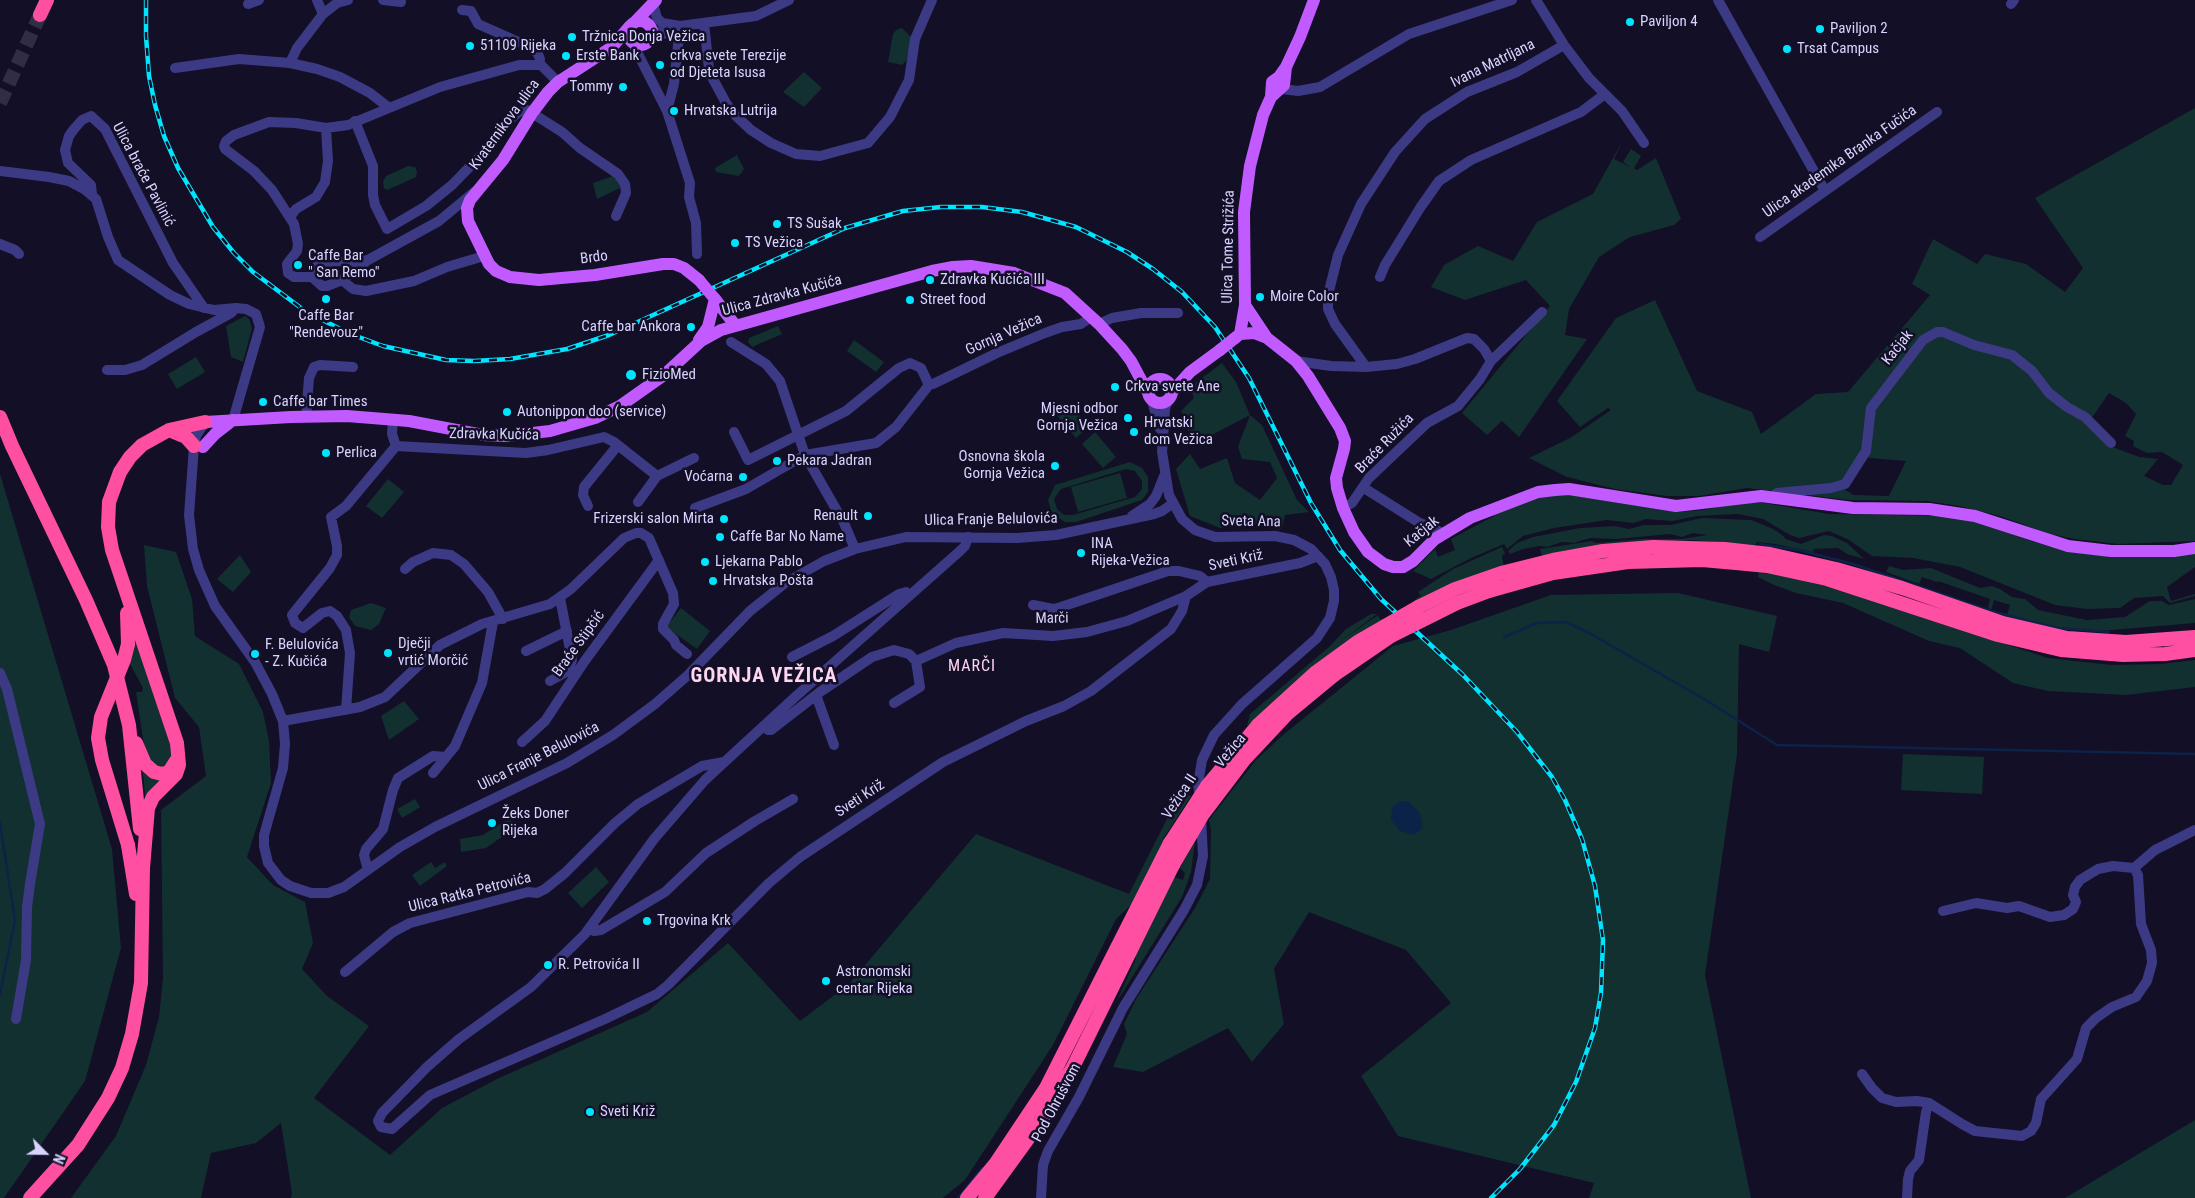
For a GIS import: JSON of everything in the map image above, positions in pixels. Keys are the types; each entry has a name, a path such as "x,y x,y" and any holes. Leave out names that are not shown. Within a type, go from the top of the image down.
{"highway":[{"path":"40,15 47,0"},
{"path":"0,417 108,650 136,750 143,868 143,934 137,1012 122,1068 108,1098 78,1145 30,1198"},
{"path":"143,868 148,808 153,797 176,774 179,765 178,751 112,550 108,527 111,493 120,472 136,450 169,430 205,422"},
{"path":"169,430 186,437 198,447"},
{"path":"1388,631 1418,608 1455,589 1501,573 1553,560 1603,551 1653,547 1725,549 1770,554 1836,569 1902,588 2003,623 2067,638 2093,641 2149,642 2195,637"},
{"path":"1388,631 1489,591 1554,574 1628,562 1702,560 1774,567 1827,579 2023,642 2061,650 2104,655 2164,654 2195,650"},
{"path":"120,575 128,619 128,644 122,665 100,717 98,738 102,760 128,845 143,934"},
{"path":"2093,641 2195,630"},
{"name":"Vežica","path":"985,1198 1041,1121 1073,1067 1108,1001 1150,909 1203,814 1244,760 1288,713 1388,631"},
{"name":"Vežica II","path":"967,1198 996,1163 1046,1088 1170,843 1207,786 1258,725 1315,673 1359,641 1388,631"},
{"path":"2023,642 2050,654 2106,662 2149,662 2195,657"},
{"path":"136,750 147,767 162,774 172,769 178,751"}],"main road":[{"name":"Ulica Tome Strižića","path":"1237,336 1245,305 1244,198 1250,166 1263,115 1281,85 1314,0"},
{"name":"Kvaternikova ulica","path":"467,214 470,200 476,191 503,160 532,113 558,82 612,46 656,2"},
{"path":"651,28 656,2"},
{"path":"634,45 628,36 632,24 643,21 651,28"},
{"name":"Kvaternikova ulica","path":"612,46 646,43 651,38 651,28"},
{"name":"Brdo","path":"467,214 472,231 489,264 496,271 510,278 524,280 595,275 663,264 674,264 684,268 699,280 735,325"},
{"name":"Ulica Zdravka Kučića","path":"205,422 306,417 394,419 483,435 506,436 550,431 595,418 620,406 664,376 695,347 714,333 735,325 932,271 971,266 1014,272 1057,288 1073,299 1095,320 1131,361 1150,396"},
{"path":"695,347 708,327 715,299"},
{"path":"1245,305 1267,338"},
{"name":"Kačjak","path":"1237,336 1254,333 1267,338 1296,361 1308,376 1330,410 1345,441 1336,478 1343,508 1354,532 1368,552 1379,561 1393,567 1403,567 1413,561 1443,534 1482,513 1538,492 1556,490 1569,490 1676,506 1698,505 1745,497 1773,497 1853,508 1908,508 1948,511 2000,523 2068,546 2111,551 2174,551 2195,548"},
{"path":"1190,372 1150,384 1150,396 1158,404 1170,397 1190,372 1237,336"},
{"name":"Ulica Zdravka Kučića","path":"1131,361 1170,386 1170,397"},
{"path":"198,447 233,420"}],"street":[{"path":"317,0 323,14"},
{"path":"290,63 297,48 323,14 337,3 348,0"},
{"path":"383,0 401,2"},
{"path":"656,2 657,18 662,23 680,26 756,16 789,0"},
{"path":"704,23 709,69 712,79 735,115 751,130 771,142 796,154 820,156 868,143 890,117 909,80 915,39 932,0"},
{"path":"1281,85 1298,91 1320,87 1408,34 1512,0"},
{"path":"1536,0 1564,45 1589,78 1622,112 1644,143"},
{"path":"1718,0 1825,191"},
{"path":"462,10 471,11 478,24 530,47 538,54 539,65 558,82"},
{"path":"651,28 663,34 680,26"},
{"path":"666,111 674,84 680,26"},
{"path":"634,45 666,111 690,183 689,197 696,223 698,254"},
{"name":"Ivana Matrljana","path":"1366,367 1335,324 1328,308 1328,294 1338,255 1361,204 1395,152 1425,118 1467,92 1517,72 1564,45"},
{"path":"175,68 239,59 290,63 317,69 340,77 370,93 388,107"},
{"path":"312,277 294,277 288,272 286,268 297,251 298,244 298,238 290,217 264,180 224,146 226,141 234,135 269,122 296,123 326,128 348,125 388,107 467,78 519,66 539,65"},
{"path":"1380,278 1385,265 1439,181 1472,160 1581,112 1605,94"},
{"path":"355,121 373,166 373,195 376,206 388,230 426,206 452,186 486,150 501,128 511,118 527,110 618,174 625,184 626,193 616,216"},
{"name":"Ulica akademika Branka Fučića","path":"1760,237 1937,112"},
{"name":"Ulica braće Pavlinić","path":"204,308 173,263 105,130 90,116 82,120 69,136 65,150 68,163 91,185 92,194 99,207 113,250 122,264 175,298 204,308 214,310 236,308 246,309 256,314 260,327 233,420"},
{"path":"290,217 296,209 316,197 326,182 328,161 326,128"},
{"path":"0,171 69,181 92,194"},
{"name":"Kvaternikova ulica","path":"439,221 476,191"},
{"name":"Kvaternikova ulica","path":"368,260 321,262 315,268 312,277 322,286 342,280 368,260 439,221 452,216 467,214"},
{"path":"0,244 15,250 19,254"},
{"path":"342,280 353,289 366,291 414,281 458,263 484,256"},
{"path":"107,370 125,370 142,365 231,313 236,308"},
{"name":"Braće Ružića","path":"1343,508 1352,503 1369,478 1427,423 1458,406 1486,370 1491,360 1542,312"},
{"path":"1095,320 1141,313 1178,313"},
{"name":"Gornja Vežica","path":"805,455 876,443 888,436 902,421 929,385 1062,326 1095,320"},
{"name":"Kačjak","path":"1773,497 1777,493 1831,488 1845,484 1866,451 1871,408 1924,340 1937,332 1943,332 1974,345 2012,354 2032,371 2049,393 2067,407 2085,417 2111,443"},
{"path":"1296,361 1331,366 1366,367 1397,364 1415,359 1467,338 1474,339 1491,360"},
{"path":"731,342 766,364 773,372 783,389 805,455 844,523 855,549"},
{"path":"734,432 748,460 846,411 899,368 910,363 921,368 929,385"},
{"path":"306,417 309,378 314,367 320,365 353,367"},
{"name":"Ulica Zdravka Kučića","path":"1150,396 1162,435 1164,473 1171,502"},
{"name":"Ulica Zdravka Kučića","path":"1162,435 1170,397"},
{"path":"346,710 349,642 346,630 332,612 324,611 303,628 294,623 292,615 330,568 337,555 331,517 346,506 396,446 392,434 394,419"},
{"name":"Ulica Franje Belulovića","path":"205,422 196,436 198,447 190,492 191,532 199,570 215,606 264,678 283,721 285,744 283,768 264,835 264,846 268,863 281,880 290,886 311,893 328,893 337,890 400,847 435,827 567,763 613,735 655,704 688,676 738,622 780,588 824,561 855,549 906,537 1040,537 1080,531 1154,514 1175,516 1182,519"},
{"name":"Zdravka Kučića","path":"396,446 526,453 604,437 618,445 657,476"},
{"path":"588,506 583,495 584,487 618,445"},
{"path":"695,508 746,489 805,455"},
{"path":"638,502 657,476 694,458"},
{"path":"1150,504 1156,496 1164,473"},
{"path":"1364,488 1418,522 1443,534"},
{"name":"Ulica Franje Belulovića","path":"1127,519 1150,504 1171,502"},
{"name":"Ulica Franje Belulovića","path":"1154,514 1171,502"},
{"name":"Sveta Ana","path":"1171,502 1182,519 1195,530 1207,536 1287,538 1303,544 1318,556 1327,569 1334,590 1332,611 1324,630"},
{"path":"283,721 346,710 373,703 385,697 440,645 462,632 537,609 560,598 630,534 636,533 645,534 659,560 674,599 673,608 662,624 663,629 674,640 676,645 687,654"},
{"name":"Ulica Ratka Petrovića","path":"381,1127 378,1121 382,1113 427,1067 459,1039 531,987 590,929 654,839 693,793 724,762 960,551 965,546 968,537"},
{"path":"405,569 413,562 432,553 451,555 464,564 488,592 504,619"},
{"name":"Sveti Križ","path":"381,1127 392,1129 430,1095 605,1019 656,994 668,985 769,882 800,857 943,762 1026,721 1064,706 1091,691 1171,628 1182,611 1186,596 1207,582 1300,563 1318,556"},
{"name":"Braće Stipčić","path":"522,742 545,721 584,662 659,560"},
{"name":"Marči","path":"1033,605 1053,609 1061,608 1168,571 1193,574 1204,578 1207,582"},
{"name":"Ulica Ratka Petrovića","path":"792,657 833,636 899,594 906,592 909,596"},
{"name":"Marči","path":"916,661 956,643 980,637 1008,633 1053,636 1087,632 1127,620 1186,596"},
{"name":"Braće Stipčić","path":"550,681 564,675 570,667 572,653 560,598"},
{"path":"433,774 463,731 485,675 493,622"},
{"name":"Pod Ohrušvom","path":"1041,1198 1043,1164 1048,1151 1079,1097 1113,1026 1184,910 1197,885 1203,856 1198,784 1206,748 1229,716 1310,646 1324,630"},
{"name":"Braće Stipčić","path":"526,651 567,631"},
{"path":"764,726 771,730 816,695 872,657 886,652 902,651 909,654 916,661 920,687 894,704"},
{"path":"0,673 7,689 40,824 29,892 26,960 16,1019"},
{"path":"816,695 834,745"},
{"path":"368,870 364,856 366,849 386,824 393,790 398,778 433,756 446,757"},
{"name":"Ulica Ratka Petrovića","path":"345,972 393,932 410,923 528,892 537,893 545,889 565,873 614,823 638,804 702,766 724,762"},
{"name":"Ulica Ratka Petrovića","path":"590,929 601,930 665,892 706,853 793,799"},
{"path":"1943,911 1976,903 2007,908 2019,906 2050,917 2064,916 2073,909 2076,902 2073,895 2074,887 2080,880 2098,869 2112,866 2134,868 2155,850 2195,830"},
{"path":"1862,1074 1882,1098 1896,1102 1917,1101 1929,1103 1975,1131 2022,1136 2031,1131 2036,1123 2041,1099 2069,1070 2077,1058 2086,1028 2112,1007 2136,997 2147,981 2152,963 2151,950 2141,924 2138,874 2134,868"},
{"path":"1907,1198 1908,1179 1910,1171 1919,1160 1929,1103"}],"green space":[{"path":"902,28 912,38 906,61 902,65 888,62 893,34 896,30"},
{"path":"804,72 822,88 804,107 783,92"},
{"path":"2195,108 2195,541 2118,544 2075,539 2050,534 2000,516 1959,506 1927,501 1849,500 1747,488 1699,496 1667,496 1615,489 1567,477 1529,458 1570,438 1611,410 1608,408 1580,427 1557,401 1616,318 1655,300 1697,391 1752,412 1761,434 1816,394 1848,392 1930,295 1912,284 1933,239 1977,264 1985,254 2026,264 2065,292 2083,268 2035,198","holes":["2109,393 2126,403 2136,414 2125,436 2134,441 2133,446 2147,453 2162,452 2183,465 2171,485 2163,485 2144,476 2158,459 2139,457 2110,446 2087,425","1858,457 1906,461 1889,496 1853,495 1838,485"]},
{"path":"1623,140 1614,159 1630,167 1623,162 1631,149 1641,156 1634,168 1637,170 1656,158 1681,219 1674,225 1630,237 1599,257 1569,309 1565,335 1587,339 1519,437 1502,421 1487,435 1462,413 1550,306 1526,280 1465,300 1431,287 1444,265 1478,246 1513,261 1537,222 1593,194"},
{"path":"737,155 744,169 739,176 716,172 715,168"},
{"path":"408,166 415,167 416,177 387,190 384,188 383,182 386,176"},
{"path":"616,175 622,187 597,199 593,183"},
{"path":"245,316 249,319 252,328 243,362 231,357 226,326"},
{"path":"778,326 782,334 752,347 748,342 749,338"},
{"path":"854,340 884,362 876,372 847,351"},
{"path":"196,357 205,372 177,389 168,374"},
{"path":"1222,363 1236,382 1250,415 1193,445 1181,411 1194,398 1190,387"},
{"path":"1069,403 1089,427 1076,438 1056,414"},
{"path":"1250,415 1262,425 1297,500 1309,512 1285,515 1282,529 1250,523 1220,528 1190,516 1176,469 1190,454 1200,469 1227,458 1235,483 1260,500 1277,478 1270,462 1242,459 1238,447"},
{"path":"1095,432 1116,457 1103,468 1082,444"},
{"path":"1130,462 1142,468 1148,477 1148,492 1142,500 1076,522 1065,522 1052,514 1048,500 1055,485","holes":["1126,469 1135,471 1142,481 1142,489 1135,497 1073,515 1064,515 1057,509 1054,499 1061,489"]},
{"path":"1120,473 1127,498 1078,512 1071,487"},
{"path":"0,474 112,849 121,948 85,1081 4,1198 0,1198"},
{"path":"388,479 404,492 382,518 366,506"},
{"path":"1563,494 1676,512 1704,510 1743,501 1829,514 1951,516 1987,525 2069,552 2195,554 2195,567 2167,587 2171,601 2195,594 2195,596 2170,603 2163,596 2134,598 2120,608 2087,609 2055,605 1960,567 1913,558 1872,556 1849,540 1829,531 1799,538 1790,535 1763,519 1738,514 1697,516 1672,521 1646,519 1634,523 1607,520 1554,528 1523,536 1507,549 1504,544 1471,558 1431,579 1413,571 1435,549 1438,557 1455,550 1451,539 1494,516 1493,513 1540,497"},
{"path":"1702,518 1751,520 1771,528 1786,539 1801,544 1824,535 1832,536 1847,543 1864,559 1847,554 1838,548 1813,549 1814,552 1757,542 1755,545 1693,540 1610,544 1542,556 1540,549 1592,541 1596,543 1642,539 1682,539 1707,535 1693,533 1682,537 1670,534 1617,539 1590,538 1574,543 1562,542 1547,547 1540,546 1523,549 1510,554 1508,551 1517,543 1533,537 1580,528 1615,526 1629,529 1644,525 1671,525"},
{"path":"144,545 176,552 192,599 195,636 239,664 263,712 269,741 271,783 247,857 273,885 305,902 313,943 302,969 327,996 369,1026 314,1098 390,1155 442,1108 497,1079 647,1012 728,943 800,1021 849,984 976,834 1129,894 1179,795 1183,793 1191,796 1163,839 1166,841 1131,905 1116,919 1053,1045 965,1180 943,1198 291,1198 292,1193 281,1123 256,1143 211,1153 201,1198 71,1198 116,1136 146,1065 159,1017 163,978 161,810 206,776 199,727 175,698 147,586"},
{"path":"1502,547 1505,553 1502,556 1504,567 1417,601 1415,599 1421,596 1418,592 1453,569"},
{"path":"240,555 251,572 233,592 217,579"},
{"path":"1889,566 1903,570 1931,568 1980,588 1992,586 2000,589 2012,597 2025,599 2038,610 2087,620 2125,617 2150,601 2162,601 2169,605 2195,599 2195,623 2100,631 2056,627 2007,615 2010,605 1994,600 1991,610 1988,608 1990,599 1938,581 1922,577 1919,584 1886,572"},
{"path":"1759,572 1813,581 2048,658 2112,665 2160,664 2195,660 2195,687 2126,695 2048,691 2013,683 1960,648 1929,641 1843,603 1796,593 1774,585 1758,577"},
{"path":"1678,593 1777,616 1769,652 1739,644 1737,754 1705,975 1751,1198 1589,1198 1594,1183 1398,1136 1361,1076 1451,1003 1406,950 1309,912 1274,969 1284,1024 1252,1062 1228,1028 1143,1072 1113,1067 1127,1034 1124,1024 1136,999 1195,908 1210,879 1211,830 1209,820 1256,760 1283,735 1393,646 1451,630 1551,595"},
{"path":"371,603 386,608 379,624 371,630 355,626 349,617 351,610"},
{"path":"681,608 710,631 697,649 666,627"},
{"path":"1371,614 1377,614 1342,640 1378,615 1381,621 1313,667 1247,726 1250,714 1329,647 1346,629"},
{"path":"136,640 171,741 172,759 166,765 160,767 152,765 145,752 136,692 142,692 143,688 129,662 133,641"},
{"path":"404,701 419,719 389,740 381,716"},
{"path":"1903,754 1984,757 1982,794 1901,790"},
{"path":"142,763 162,779 145,802 145,794"},
{"path":"415,799 420,807 402,818 397,809"},
{"path":"509,818 516,827 486,848 461,852 460,839 483,835"},
{"path":"1195,841 1191,872 1182,897 1116,1003 1136,959 1135,955 1174,877 1183,880 1185,873 1180,868"},
{"path":"431,862 435,868 445,862 447,866 420,886 412,875"},
{"path":"596,867 609,882 582,908 568,893"},
{"path":"2195,1120 2195,1198 2065,1198"}],"water":[{"path":"1400,801 1409,802 1420,813 1423,828 1414,835 1400,831 1391,820 1392,808"}],"waterway":[{"path":"1759,544 1799,550 1853,564 1988,610 2032,622 2058,628 2109,632"},
{"path":"1504,637 1537,623 1566,622 1591,634 1704,699 1777,745 2195,754"},
{"path":"0,823 15,921 0,994"},
{"path":"958,1198 982,1168"}],"tunnel":[{"path":"0,103 40,15"}],"railway":[{"path":"146,0 149,76 164,136 178,168 213,227 234,253 253,272 305,311 348,333 383,346 446,360 474,361 510,359 567,349 609,335 845,228 903,211 941,207 982,207 1022,212 1076,227 1127,252 1153,269 1182,292 1215,327 1249,378 1311,503 1340,550 1381,599 1463,675 1517,732 1552,777 1565,800 1582,839 1595,886 1603,940 1601,993 1595,1028 1576,1082 1554,1125 1520,1169 1491,1198"}],"place":[{"name":"Paviljon 4","path":"1630,22"},
{"name":"Paviljon 2","path":"1820,29"},
{"name":"Tržnica Donja Vežica","path":"572,37"},
{"name":"51109 Rijeka","path":"470,46"},
{"name":"Trsat Campus","path":"1787,49"},
{"name":"Erste Bank","path":"566,56"},
{"name":"crkva svete Terezije od Djeteta Isusa","path":"660,65"},
{"name":"Tommy","path":"623,87"},
{"name":"Hrvatska Lutrija","path":"674,111"},
{"name":"TS Sušak","path":"777,224"},
{"name":"TS Vežica","path":"735,243"},
{"name":"Caffe Bar \" San Remo\"","path":"298,265"},
{"name":"Zdravka Kučića III","path":"930,280"},
{"name":"Moire Color","path":"1260,297"},
{"name":"Caffe Bar \"Rendevouz\"","path":"326,299"},
{"name":"Street food","path":"910,300"},
{"name":"Caffe bar Ankora","path":"691,327"},
{"name":"FizioMed","path":"631,375"},
{"name":"Crkva svete Ane","path":"1115,387"},
{"name":"Caffe bar Times","path":"263,402"},
{"name":"Autonippon doo (service)","path":"507,412"},
{"name":"Mjesni odbor Gornja Vežica","path":"1128,418"},
{"name":"Hrvatski dom Vežica","path":"1134,432"},
{"name":"Perlica","path":"326,453"},
{"name":"Pekara Jadran","path":"777,461"},
{"name":"Osnovna škola Gornja Vežica","path":"1055,466"},
{"name":"Voćarna","path":"743,477"},
{"name":"Renault","path":"868,516"},
{"name":"Frizerski salon Mirta","path":"724,519"},
{"name":"Caffe Bar No Name","path":"720,537"},
{"name":"INA Rijeka-Vežica","path":"1081,553"},
{"name":"Ljekarna Pablo","path":"705,562"},
{"name":"Hrvatska Pošta","path":"713,581"},
{"name":"Dječji vrtić Morčić","path":"388,653"},
{"name":"F. Belulovića - Z. Kučića","path":"255,654"},
{"name":"Žeks Doner Rijeka","path":"492,823"},
{"name":"Trgovina Krk","path":"647,921"},
{"name":"R. Petrovića II","path":"548,965"},
{"name":"Astronomski centar Rijeka","path":"826,981"},
{"name":"Sveti Križ","path":"590,1112"}],"district":[{"name":"MARČI","path":"972,667"},
{"name":"GORNJA VEŽICA","path":"764,677"}]}
